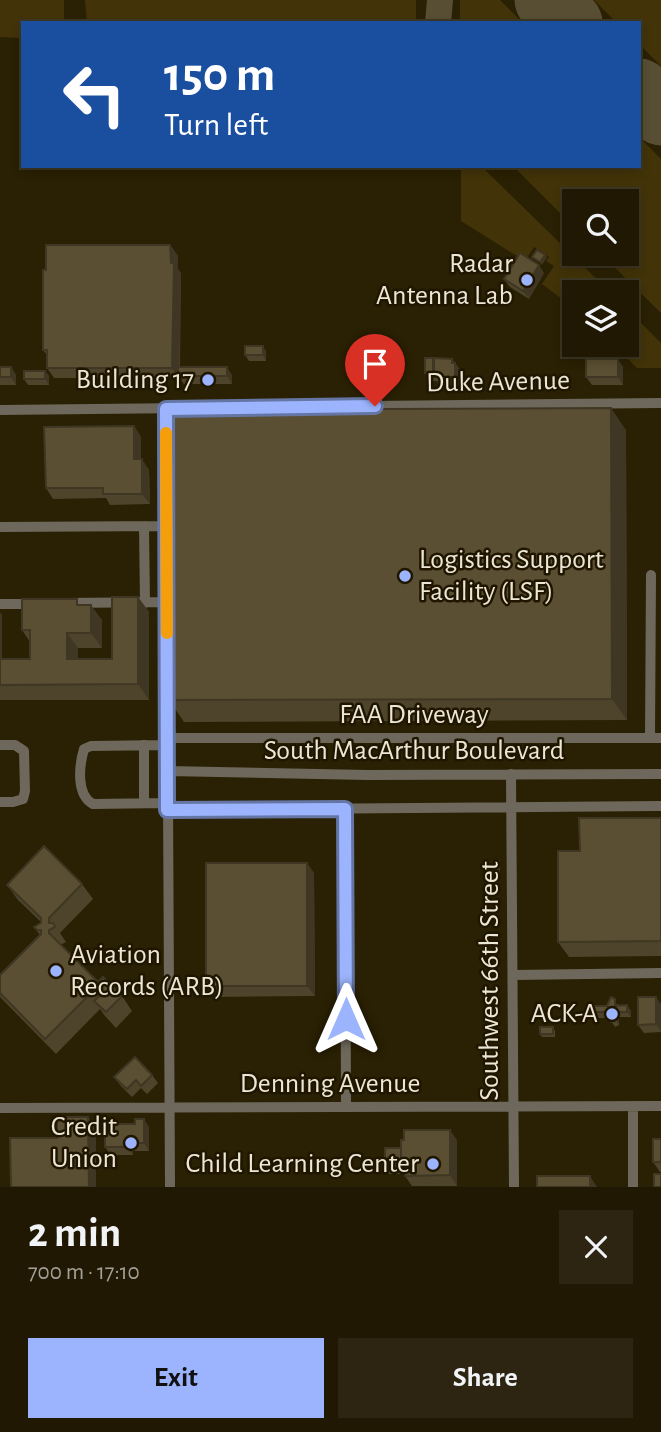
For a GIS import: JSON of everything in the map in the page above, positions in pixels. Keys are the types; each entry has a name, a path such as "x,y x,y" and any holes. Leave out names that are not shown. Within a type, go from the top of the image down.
{"street":[{"name":"Duke Avenue","path":"0,410 661,403"},
{"path":"166,409 170,1187"},
{"path":"144,526 145,603"},
{"path":"0,527 166,526"},
{"path":"650,575 656,738"},
{"path":"0,604 166,602"},
{"name":"FAA Driveway","path":"144,803 93,804 86,800 82,792 81,760 84,750 90,746 144,745 167,741 656,738"},
{"path":"0,745 15,745 24,751 25,791 23,799 0,802"},
{"path":"144,745 144,803 167,806 345,809 661,806"},
{"name":"South MacArthur Boulevard","path":"167,771 368,775 661,774"},
{"name":"Southwest 66th Street","path":"511,774 514,1187"},
{"path":"345,809 350,824 346,1107"},
{"path":"513,975 661,973"},
{"path":"633,1106 633,1187"},
{"name":"Denning Avenue","path":"0,1108 661,1106"}],"shaded area":[{"path":"0,0 64,0 64,21 21,21 21,38 0,37"},
{"path":"85,0 416,0 416,21 87,21"},
{"path":"460,0 500,0 521,21 460,21"},
{"path":"594,0 661,0 661,66 641,46 641,21 615,21"},
{"path":"641,139 661,159 661,313 639,291 639,280 627,280 613,266 639,266 639,189 562,189 562,215 515,168 641,168"},
{"path":"461,168 483,168 562,245 562,266 583,266 598,280 562,280 562,299 542,284 554,266 546,261 549,257 534,247 525,261 461,221"},
{"path":"639,321 661,343 661,368 637,368 626,357 639,357"}],"building":[{"path":"46,245 170,245 171,263 174,263 172,368 47,368 47,350 43,350 43,270 46,270"},
{"path":"537,250 545,255 540,262 532,257"},
{"path":"520,253 539,265 523,291 504,279"},
{"path":"245,346 263,346 263,355 245,355"},
{"path":"425,358 433,358 433,373 425,373"},
{"path":"434,358 452,359 452,363 455,363 455,377 434,377"},
{"path":"586,359 618,359 618,377 586,377"},
{"path":"0,367 11,367 11,377 0,377"},
{"path":"178,367 227,367 227,376 178,376"},
{"path":"24,371 45,371 45,379 24,379"},
{"name":"Logistics Support Facility (LSF)","path":"611,408 612,699 169,700 168,410"},
{"path":"134,426 134,459 142,459 142,494 103,494 103,488 46,488 44,427"},
{"path":"112,597 138,597 138,684 0,685 0,659 30,659 30,630 22,630 22,599 77,599 77,605 91,605 91,633 67,633 67,659 112,659"},
{"path":"579,818 661,818 661,941 558,942 558,851 580,851"},
{"name":"Aviation Records (ARB)","path":"44,846 82,884 49,918 49,923 53,923 55,927 49,930 49,933 98,982 103,977 122,996 106,1012 94,1001 101,995 95,989 45,1039 0,993 0,975 41,934 41,930 34,927 41,923 41,918 7,885"},
{"path":"495,861 499,861 499,872 495,872"},
{"path":"206,863 307,863 307,986 206,986"},
{"path":"611,997 615,999 615,1006 627,1005 627,1012 614,1012 616,1020 611,1022 606,1012 589,1012 589,1006 607,1006"},
{"path":"638,997 656,997 656,1024 638,1025"},
{"path":"540,1027 553,1027 553,1034 540,1034"},
{"path":"135,1057 152,1075 141,1086 136,1080 127,1089 114,1077"},
{"path":"57,1117 88,1117 89,1187 11,1187 10,1138 57,1138"},
{"path":"135,1119 144,1119 144,1143 127,1143 127,1147 105,1147 105,1124 135,1124"},
{"name":"Child Learning Center","path":"404,1130 450,1130 450,1175 405,1176 405,1165 401,1165 401,1140 404,1140"},
{"path":"653,1139 661,1139 661,1162 653,1162"},
{"path":"385,1148 401,1148 403,1168 385,1168"},
{"path":"654,1174 661,1174 661,1187 654,1187"},
{"path":"537,1176 590,1176 590,1187 537,1187"}],"taxiway":[{"path":"438,21 440,0"}],"runway":[{"path":"547,0 568,21"},
{"path":"641,93 661,113"}],"slow traffic":[{"path":"166,433 167,633"}],"place":[{"name":"Radar Antenna Lab","path":"527,280"},
{"name":"Building 17","path":"208,380"},
{"name":"Logistics Support Facility (LSF)","path":"405,576"},
{"name":"Aviation Records (ARB)","path":"56,971"},
{"name":"ACK-A","path":"612,1014"},
{"name":"Credit Union","path":"131,1143"},
{"name":"Child Learning Center","path":"433,1164"}],"route":[{"path":"346,1019 345,809 167,810 166,409 375,406"}]}
